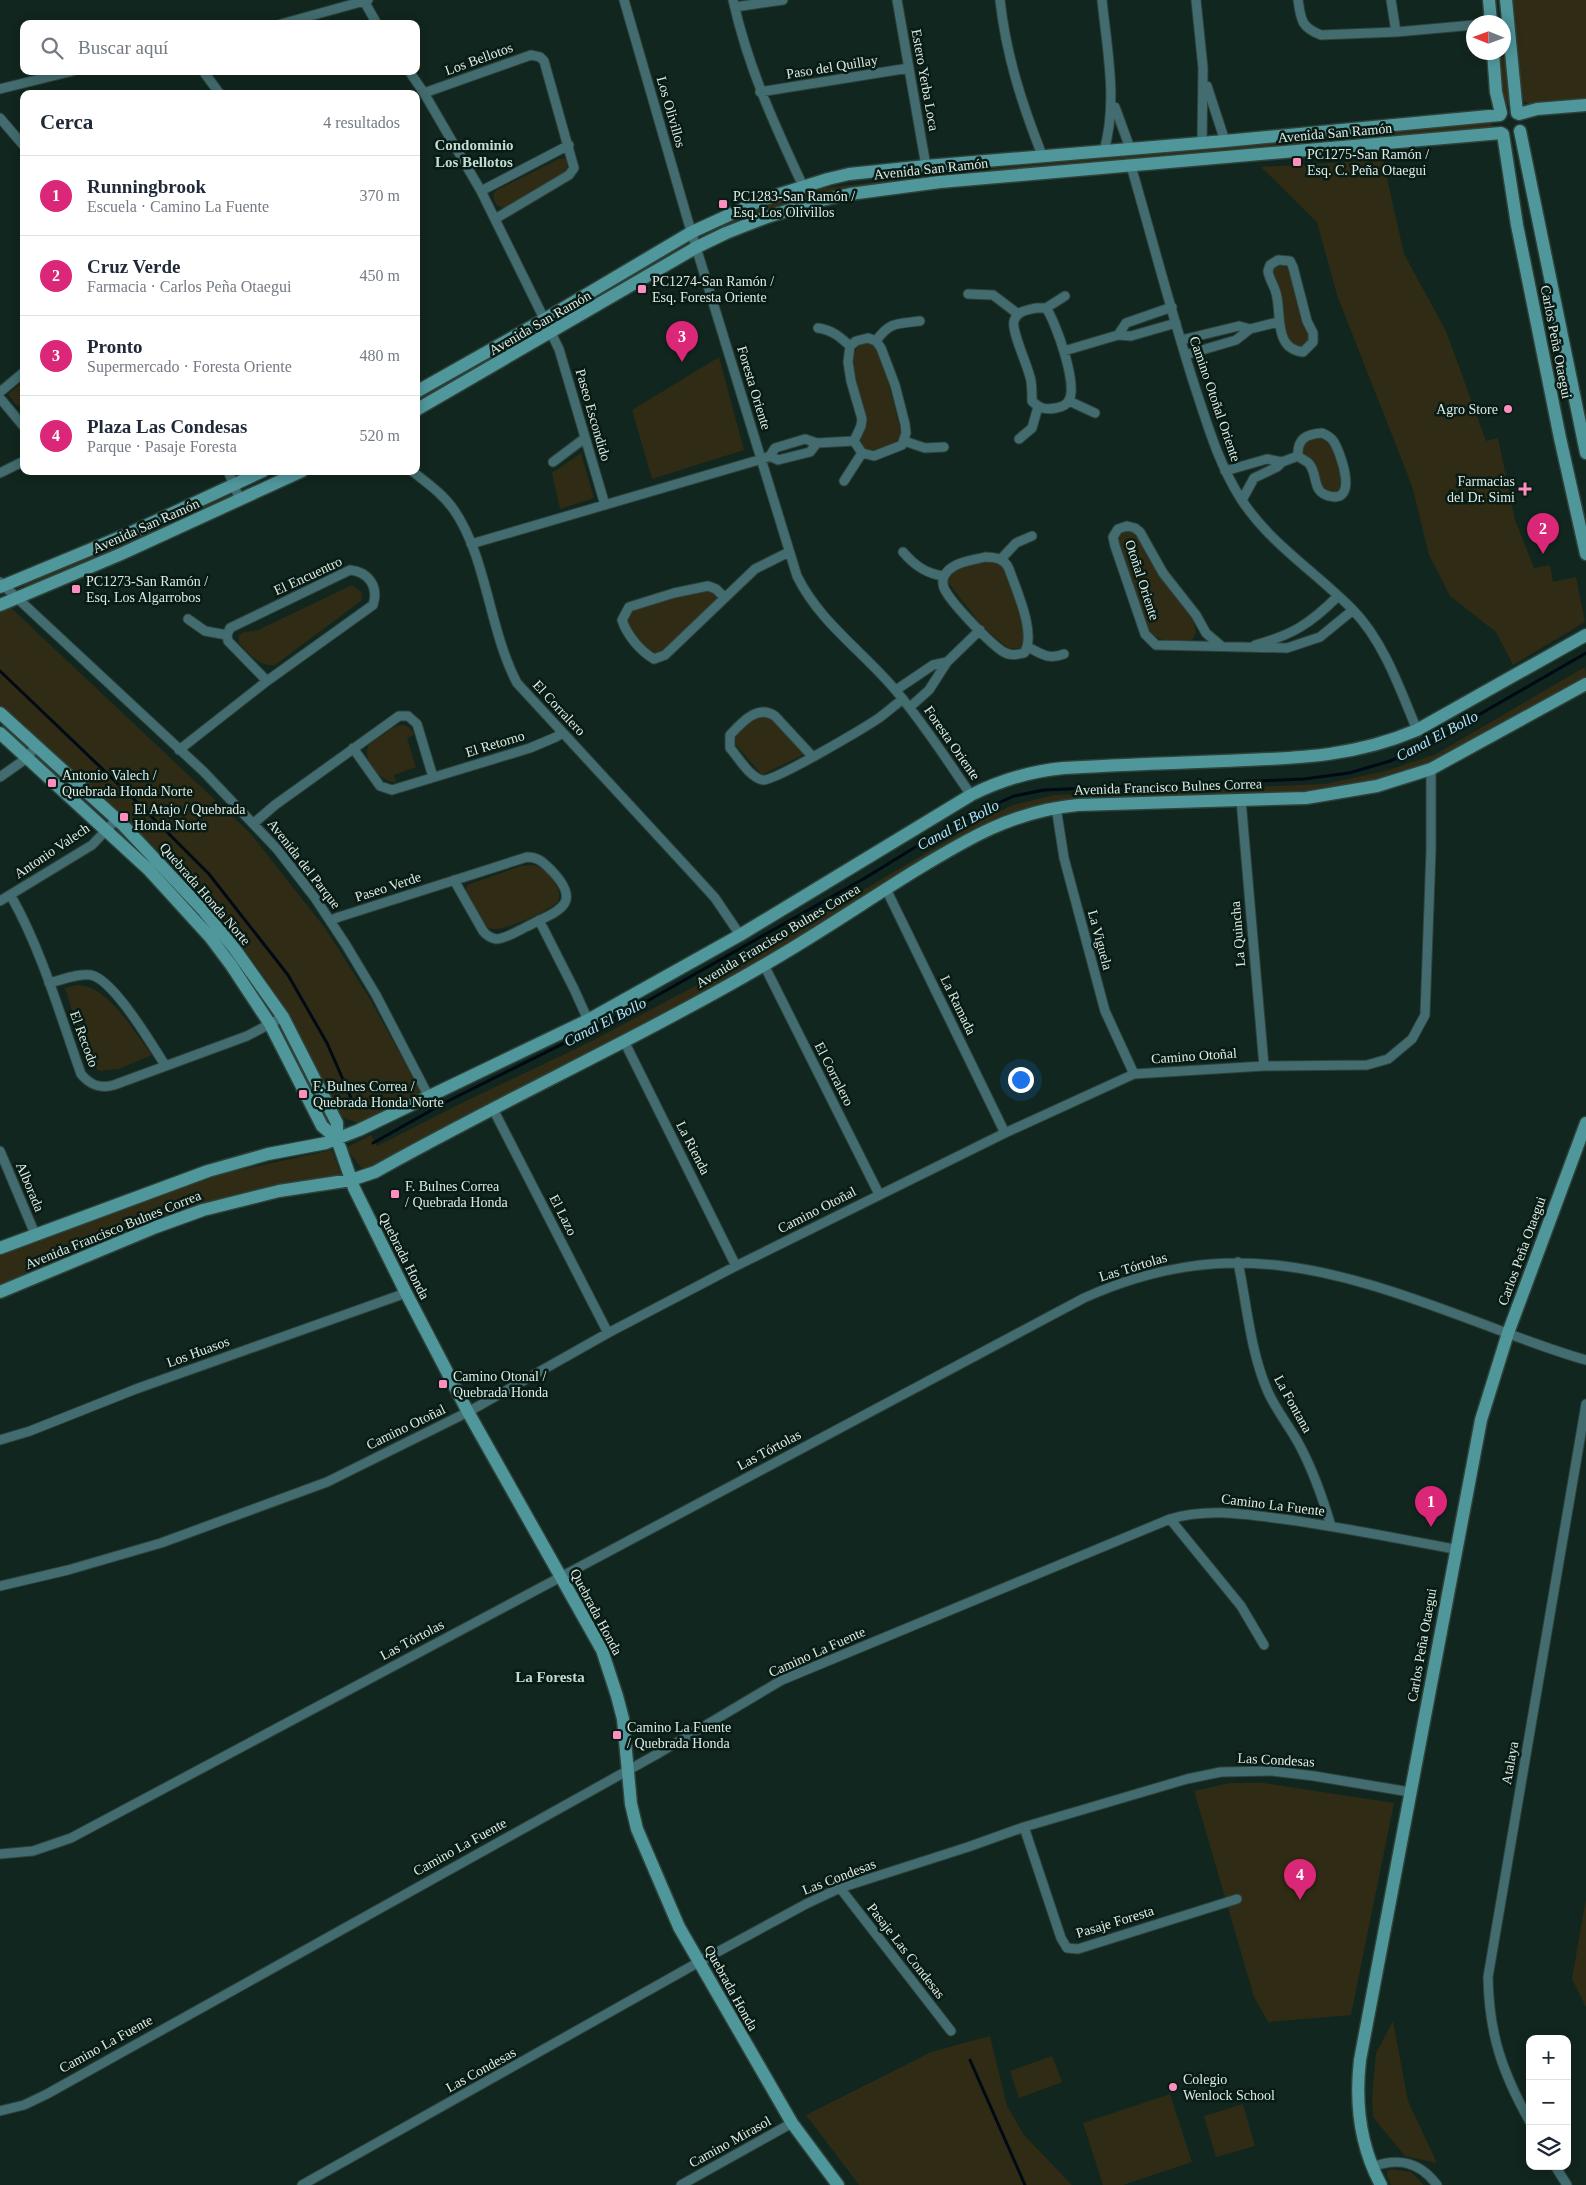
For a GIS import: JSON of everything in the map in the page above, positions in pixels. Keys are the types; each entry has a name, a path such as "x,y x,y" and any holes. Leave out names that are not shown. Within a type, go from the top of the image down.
{"street":[{"name":"Los Olivillos","path":"624,0 692,232"},
{"path":"782,0 734,4 760,92 803,186"},
{"name":"Estero Yerba Loca","path":"896,0 926,166"},
{"path":"1000,0 1005,38 1014,80 1042,155"},
{"path":"1102,0 1112,90 1116,111 1130,148"},
{"path":"1196,0 1203,68 1202,143"},
{"path":"1298,0 1302,22 1310,31 1321,35 1396,32 1466,26"},
{"path":"1391,0 1396,32"},
{"path":"1489,0 1490,15"},
{"path":"1506,0 1507,15"},
{"path":"296,20 366,1 375,20"},
{"path":"1494,60 1496,92 1500,114 1497,124 1502,134 1514,135 1520,131 1523,122 1518,113 1511,54"},
{"name":"Los Bellotos","path":"424,93 529,56 537,56 545,64 574,164 572,172 495,219"},
{"name":"Paso del Quillay","path":"760,92 909,68"},
{"path":"1203,68 1225,141"},
{"path":"0,89 57,75"},
{"path":"206,75 217,90"},
{"path":"412,75 481,191 552,333"},
{"path":"1104,151 1111,125 1112,90"},
{"path":"1500,114 1510,110 1518,113 1586,105"},
{"name":"Avenida San Ramón","path":"420,390 545,319 692,232 743,207 803,186 849,174 1042,155 1225,141 1500,114"},
{"path":"0,118 20,141"},
{"name":"Carlos Peña Otaegui","path":"1520,131 1586,453"},
{"name":"Avenida San Ramón","path":"420,408 698,247 767,217 850,194 940,182 1502,134"},
{"name":"Carlos Peña Otaegui","path":"1502,134 1517,225 1560,438 1586,554"},
{"path":"481,191 568,146"},
{"name":"Camino Otoñal Oriente","path":"1131,166 1185,355 1225,471 1242,500 1274,539 1353,610 1363,622 1379,647 1417,730"},
{"name":"Foresta Oriente","path":"692,232 766,457 789,552 803,587 819,611 896,690 910,707 971,795"},
{"path":"1283,260 1290,261 1293,267 1306,321 1313,333 1313,342 1303,352 1291,349 1284,340 1278,322 1276,292 1268,270 1273,262 1283,260"},
{"path":"968,294 993,295 1018,314"},
{"path":"1046,308 1052,317 1064,351 1072,391 1069,401 1063,406 1047,410 1038,407 1032,401 1031,381 1014,332 1013,322 1018,314 1030,309 1046,308 1065,296"},
{"path":"1118,335 1126,323 1172,307"},
{"path":"876,341 883,331 891,325 920,321"},
{"path":"1185,355 1236,340 1250,329 1278,322"},
{"path":"1064,351 1118,335 1131,336 1176,324"},
{"path":"1181,340 1239,326 1250,329"},
{"path":"818,328 829,329 850,346"},
{"name":"Paseo Escondido","path":"552,333 559,349 605,505"},
{"path":"850,346 861,339 876,341 881,348 895,385 905,424 904,441 897,448 884,454 868,456 862,453 854,441"},
{"path":"850,346 848,362 851,381 862,419 854,441"},
{"path":"0,392 20,375"},
{"path":"0,398 20,422"},
{"path":"1069,401 1094,413"},
{"path":"1019,439 1032,428 1038,407"},
{"path":"1555,414 1567,417 1573,414 1576,408"},
{"path":"1560,438 1567,430 1576,429 1581,431"},
{"path":"1322,433 1328,435 1334,441 1346,478 1346,487 1341,495 1335,498 1319,491 1310,464 1298,456 1297,447 1305,436 1322,433"},
{"path":"553,462 585,438"},
{"path":"471,544 766,457 775,448 805,439 817,443 854,441"},
{"path":"904,441 925,448 944,447"},
{"path":"766,457 778,460 810,452 817,443"},
{"path":"844,481 862,453"},
{"path":"1242,500 1254,478 1277,468 1282,462 1298,456"},
{"path":"1225,471 1267,459 1282,462"},
{"path":"0,472 20,463"},
{"path":"230,475 240,500"},
{"name":"Avenida San Ramón","path":"1,585 130,533 255,475"},
{"name":"Avenida San Ramón","path":"0,605 293,475"},
{"name":"El Corralero","path":"417,475 446,500 460,520 471,544 510,669 528,697 715,898 740,935"},
{"name":"Otoñal Oriente","path":"1220,646 1209,637 1201,623 1163,573 1138,530 1130,526 1118,529 1114,535 1114,543 1146,637 1153,644 1281,648 1310,642 1320,637 1353,610"},
{"path":"1001,559 1016,543 1032,536"},
{"path":"724,598 716,589 708,586 674,592 629,607 622,620 625,630 645,654 654,659 665,655 755,569 789,552"},
{"path":"904,552 912,563 932,575 944,576"},
{"path":"985,557 1001,559 1009,569 1028,629 1028,647 1024,653 1010,655 1002,652 980,630 944,587 944,576 952,566 985,557"},
{"name":"El Encuentro","path":"179,750 267,681 373,605 374,590 370,580 361,572 350,570 234,626 227,635"},
{"name":"Avenida del Parque","path":"1,585 179,750 254,823 299,877 330,920 361,970 429,1097"},
{"name":"Otoñal Oriente","path":"1252,646 1279,638 1304,626 1315,619 1337,597"},
{"path":"188,619 205,631 227,635 228,641 267,681"},
{"path":"1192,646 1201,635 1201,623"},
{"name":"Foresta Oriente","path":"910,707 929,690 947,662 980,630"},
{"name":"Avenida Francisco Bulnes Correa","path":"0,1248 208,1171 268,1154 337,1139 429,1097 588,1020 740,935 971,795 1013,777 1046,770 1318,756 1376,745 1417,730 1586,636"},
{"path":"1028,647 1044,656 1054,658 1064,654"},
{"name":"Foresta Oriente","path":"896,690 933,665 947,662"},
{"name":"Avenida Francisco Bulnes Correa","path":"0,1292 156,1227 203,1210 271,1192 352,1180 376,1172 764,965 955,846 997,824 1056,807 1306,798 1349,792 1404,779 1432,769 1586,684"},
{"path":"812,756 775,716 768,711 756,712 730,735 730,748 755,777 763,780 772,778 812,756 878,718 903,699"},
{"name":"Quebrada Honda Norte","path":"0,713 116,820 203,910 234,948 283,1017 337,1123 337,1139"},
{"path":"254,823 275,805 396,717 408,716 415,721 433,777"},
{"name":"Quebrada Honda Norte","path":"0,733 148,869 193,917 231,965 270,1024 322,1126 337,1139"},
{"name":"El Retorno","path":"353,748 378,783 387,789 395,790 530,748 562,733"},
{"path":"0,777 27,758 35,747"},
{"name":"Camino Otoñal","path":"0,1586 110,1559 211,1526 327,1482 468,1412 608,1333 736,1266 1005,1133 1134,1074 1264,1066 1367,1065 1378,1063 1397,1053 1417,1032 1425,1014 1432,769"},
{"name":"La Quincha","path":"1241,800 1264,1066"},
{"name":"La Viguela","path":"1056,807 1064,858 1105,1011 1134,1074"},
{"name":"Antonio Valech","path":"0,900 11,896 92,845 116,820"},
{"name":"Paseo Verde","path":"330,920 454,880 523,858 533,857 542,860 563,883 567,894 564,904 560,908 539,920 501,938 489,937 483,931 454,880"},
{"name":"La Ramada","path":"886,889 1005,1133"},
{"name":"El Recodo","path":"11,896 22,915 49,983 81,1074 91,1083 108,1087 247,1036 283,1017"},
{"path":"539,920 588,1020"},
{"name":"El Corralero","path":"764,965 879,1194"},
{"path":"49,983 81,975 93,976 102,980 138,1023 165,1065"},
{"name":"La Rienda","path":"624,1041 736,1266"},
{"name":"El Lazo","path":"493,1109 608,1333"},
{"name":"Carlos Peña Otaegui","path":"1381,2185 1372,2167 1361,2129 1358,2077 1455,1549 1481,1420 1508,1333 1586,1123"},
{"name":"Quebrada Honda","path":"337,1139 352,1180 406,1293 468,1412 602,1650 623,1719 632,1804 641,1840 679,1927 792,2122 838,2185"},
{"name":"Alborada","path":"0,1151 35,1234"},
{"name":"Las Tórtolas","path":"0,1854 33,1851 70,1838 1084,1298 1116,1284 1154,1273 1196,1265 1238,1262 1286,1265 1345,1278 1433,1305 1555,1351 1586,1360"},
{"name":"La Fontana","path":"1238,1262 1255,1352 1263,1380 1276,1409 1302,1449 1331,1526"},
{"name":"Los Huasos","path":"0,1440 30,1431 136,1389 406,1293"},
{"name":"Atalaya","path":"1526,2115 1500,2059 1492,2020 1488,1977 1586,1404"},
{"name":"Camino La Fuente","path":"0,2111 24,2105 41,2097 629,1768 782,1680 1170,1519 1190,1514 1218,1512 1331,1526 1455,1549"},
{"path":"1170,1519 1241,1606 1264,1644"},
{"name":"Las Condesas","path":"302,2185 699,1962 806,1904 840,1888 1024,1827 1221,1772 1272,1771 1410,1792"},
{"name":"Pasaje Foresta","path":"1024,1827 1060,1938 1067,1948 1078,1949 1237,1899"},
{"name":"Pasaje Las Condesas","path":"840,1888 950,2031"},
{"name":"Camino Mirasol","path":"681,2185 792,2122"},
{"path":"1372,2167 1383,2163 1409,2163 1420,2167 1437,2185"},
{"path":"1558,2170 1567,2185"}],"shaded area":[{"path":"1512,0 1586,0 1586,100 1530,105 1523,100"},
{"path":"1498,60 1507,60 1512,102 1510,105 1505,106 1503,103"},
{"path":"1491,122 1492,127 1490,129 956,176 844,188 758,212 702,239 700,233 772,202 825,188 989,169 1417,130"},
{"name":"Condominio Los Bellotos","path":"565,158 568,164 565,172 504,208 496,204 493,194 497,190 559,159"},
{"path":"1383,160 1404,254 1446,331 1486,441 1498,438 1515,520 1534,568 1550,565 1553,582 1576,577 1585,622 1513,665 1496,632 1450,596 1429,555 1412,486 1337,295 1317,222 1261,167"},
{"path":"1278,266 1285,266 1290,271 1303,325 1308,334 1309,342 1303,347 1296,347 1286,333 1281,298 1271,275"},
{"path":"539,329 543,332 420,403 420,396"},
{"path":"864,343 871,345 876,350 885,372 901,434 896,442 884,448 869,451 862,447 861,444 862,435 867,424 857,384 854,362 858,346"},
{"path":"719,357 744,450 652,479 632,410"},
{"path":"20,384 20,406 16,405 8,394"},
{"path":"1313,437 1322,437 1330,441 1343,478 1339,493 1331,494 1323,489 1312,461 1301,455 1304,442"},
{"path":"581,453 594,498 560,509 552,473"},
{"path":"232,495 232,499 27,588 23,588 25,584 118,546"},
{"path":"1127,531 1134,533 1137,537 1160,576 1193,619 1196,633 1192,640 1163,640 1153,635 1149,630 1118,541 1120,535"},
{"path":"990,558 1005,565 1026,639 1023,648 1009,649 982,626 947,581 953,567"},
{"path":"352,585 362,593 361,601 275,665 260,662 239,643 239,635 244,632 256,631"},
{"path":"708,591 719,596 662,656 645,653 623,621 634,608 673,595"},
{"path":"7,604 250,833 325,928 370,999 421,1092 358,1123 342,1117 303,1041 281,1004 231,931 170,862 137,830 0,707 0,607"},
{"path":"1585,667 1586,677 1460,753 1349,790 1115,799 1079,798 1055,801 996,823 763,964 403,1152 363,1170 346,1148 371,1135 377,1146 592,1041 757,953 985,818 1013,805 1054,795 1325,784 1386,771 1436,754"},
{"path":"764,712 807,753 762,775 736,745 735,730"},
{"path":"403,725 410,728 414,735 407,738 416,767 394,775 396,782 391,782 375,771 371,765 367,753 368,747 392,728"},
{"path":"533,865 544,870 553,879 559,891 558,902 545,911 513,925 495,929 489,928 476,911 466,891 467,885 521,866"},
{"path":"77,985 88,987 110,1001 152,1055 119,1069 99,1071 87,1058 65,988"},
{"path":"332,1150 342,1177 246,1194 176,1212 114,1236 0,1286 0,1254 178,1186 231,1172"},
{"path":"1230,1783 1264,1783 1394,1803 1351,2015 1268,2022 1254,1997 1194,1791"},
{"path":"1586,1898 1586,2007 1572,1979"},
{"path":"1393,2021 1408,2101 1437,2163 1405,2156 1373,2117 1372,2098 1376,2053"},
{"path":"990,2036 1007,2106 1024,2135 1072,2185 859,2185 806,2115 931,2052"},
{"path":"1052,2056 1062,2082 1019,2098 1010,2071"},
{"path":"1170,2094 1192,2162 1123,2185 1103,2185 1083,2123"},
{"path":"1243,2104 1255,2146 1216,2157 1204,2116"},
{"path":"1391,2169 1411,2172 1424,2185 1391,2185 1387,2171"}],"waterway":[{"name":"Canal El Bollo","path":"373,1143 448,1101 635,1008 865,878 956,822 1014,796 1044,790 1304,779 1349,773 1390,761 1423,747 1586,653"},
{"path":"0,671 209,874 288,975 327,1043 355,1107"},
{"path":"970,2060 1025,2185"}],"place":[{"name":"PC1275-San Ramón / Esq. C. Peña Otaegui","path":"1297,162"},
{"name":"PC1283-San Ramón / Esq. Los Olivillos","path":"723,204"},
{"name":"PC1274-San Ramón / Esq. Foresta Oriente","path":"642,289"},
{"name":"Pronto","path":"682,362"},
{"name":"Agro Store","path":"1508,409"},
{"name":"Farmacias del Dr. Simi","path":"1525,489"},
{"name":"Cruz Verde","path":"1543,554"},
{"name":"PC1273-San Ramón / Esq. Los Algarrobos","path":"76,589"},
{"name":"Antonio Valech / Quebrada Honda Norte","path":"52,783"},
{"name":"El Atajo / Quebrada Honda Norte","path":"124,817"},
{"name":"F. Bulnes Correa / Quebrada Honda Norte","path":"303,1094"},
{"name":"F. Bulnes Correa / Quebrada Honda","path":"395,1194"},
{"name":"Camino Otonal / Quebrada Honda","path":"443,1384"},
{"name":"Runningbrook","path":"1431,1527"},
{"name":"Camino La Fuente / Quebrada Honda","path":"617,1735"},
{"name":"Plaza Las Condesas","path":"1300,1900"},
{"name":"Colegio Wenlock School","path":"1173,2087"}],"district":[{"name":"Condominio Los Bellotos","path":"474,154"},
{"name":"La Foresta","path":"550,1677"}]}
